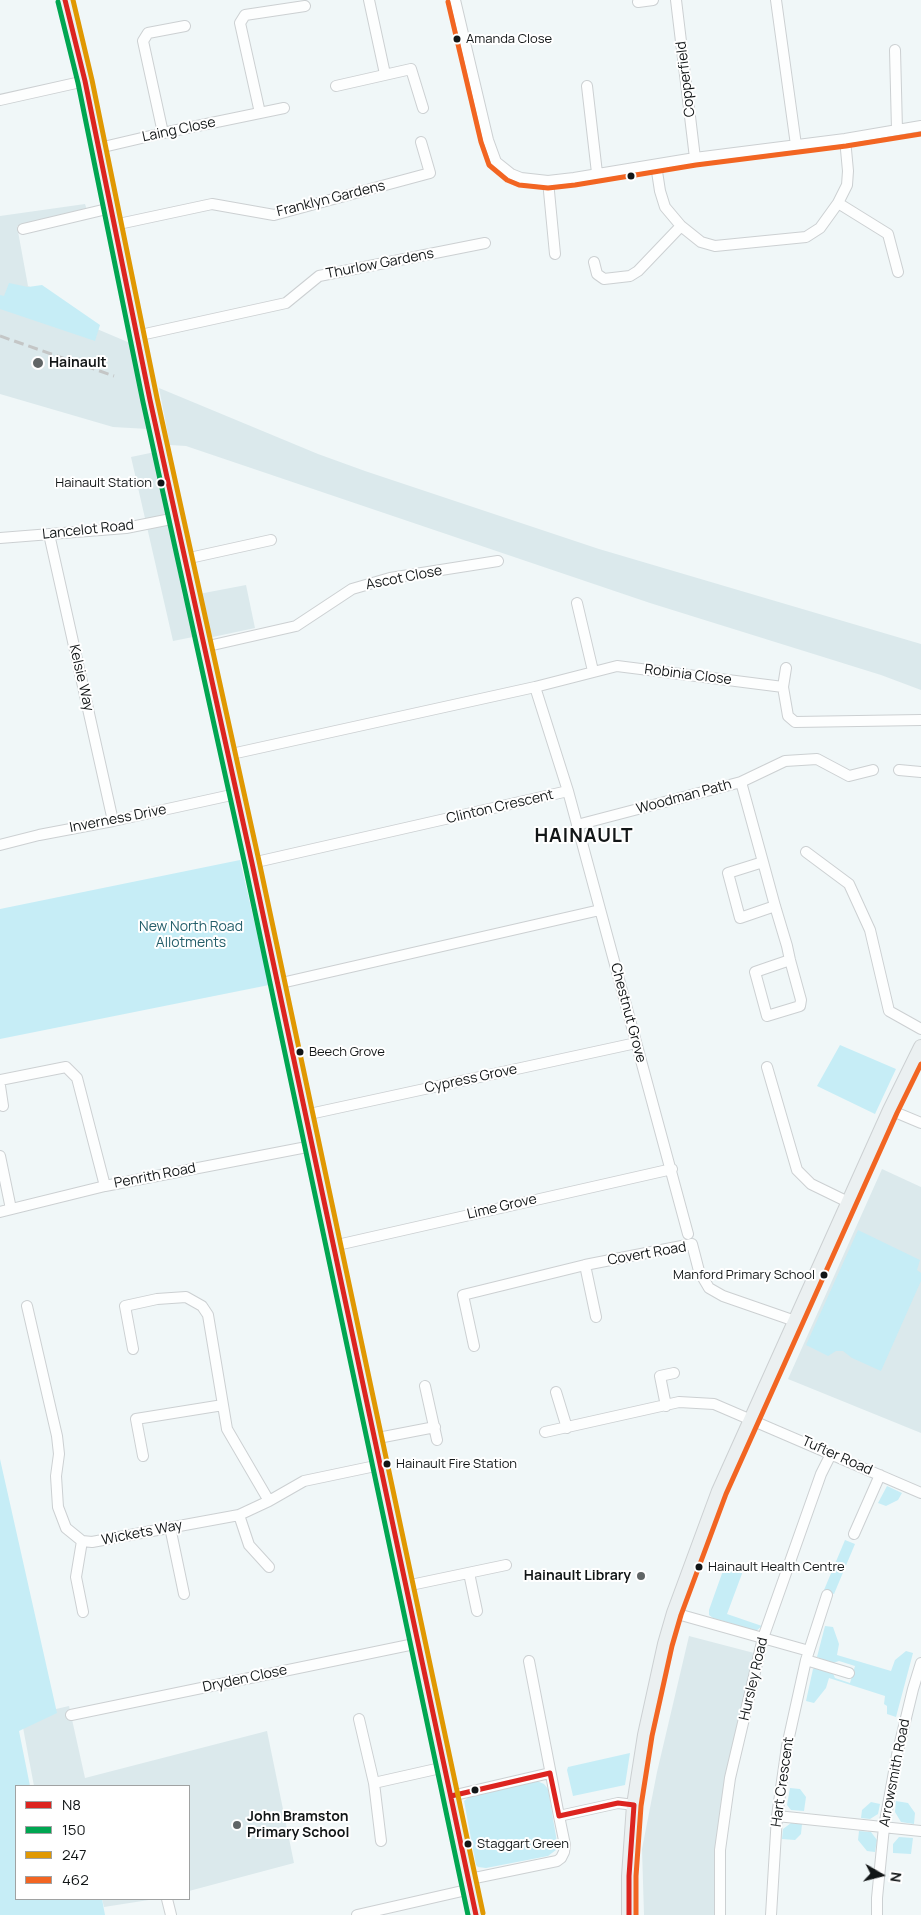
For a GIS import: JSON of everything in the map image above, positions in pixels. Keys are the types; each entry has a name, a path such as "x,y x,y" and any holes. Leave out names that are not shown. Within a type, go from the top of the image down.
{"street":[{"path":"65,0 99,148 136,336 252,863 476,1915"},
{"path":"370,0 385,74"},
{"path":"455,0 488,140 496,162 511,174 521,178 548,181 696,158 845,139 921,126"},
{"path":"638,2 652,0"},
{"name":"Copperfield","path":"676,0 696,158"},
{"path":"776,0 796,145"},
{"path":"260,114 240,23 244,15 305,6"},
{"path":"163,133 142,41 148,33 185,26"},
{"path":"895,50 897,130"},
{"path":"336,86 411,69 423,108"},
{"path":"0,100 84,81"},
{"path":"588,86 597,173"},
{"name":"Laing Close","path":"99,148 284,108"},
{"path":"656,165 660,191 665,207 681,226 701,242 715,246 806,237 820,228 838,203 847,185 848,171 845,139"},
{"name":"Franklyn Gardens","path":"114,225 212,204 274,215 430,173 422,142"},
{"path":"548,181 555,254"},
{"path":"838,203 888,234 898,272"},
{"path":"23,230 111,208"},
{"path":"594,262 597,274 604,279 630,276 638,271 681,226"},
{"name":"Thurlow Gardens","path":"136,336 286,303 318,276 485,243"},
{"name":"Lancelot Road","path":"0,538 126,528 176,518"},
{"name":"Kelsie Way","path":"49,534 113,821"},
{"path":"185,559 271,540"},
{"name":"Ascot Close","path":"204,647 296,626 352,589 390,578 498,562"},
{"path":"577,603 593,671"},
{"name":"Robinia Close","path":"535,687 617,666 783,687"},
{"path":"786,668 783,687 788,716 795,722 921,720"},
{"path":"228,755 535,687"},
{"name":"Clinton Crescent","path":"252,863 568,791 535,687"},
{"path":"741,782 785,761 817,759 849,776 873,770"},
{"path":"899,770 921,772"},
{"name":"Woodman Path","path":"577,825 741,782 775,906 790,960 801,1000 800,1006 767,1016 755,972 790,960"},
{"name":"Chestnut Grove","path":"568,791 672,1169 688,1234"},
{"name":"Inverness Drive","path":"0,844 236,794"},
{"path":"806,852 850,884 870,930 889,1011 921,1029"},
{"path":"763,862 728,873 730,882 740,918 775,906"},
{"path":"277,984 600,910"},
{"name":"Cypress Grove","path":"305,1115 636,1043"},
{"path":"629,1915 629,1876 634,1805 645,1735 665,1644 674,1613 719,1490 848,1202 921,1047"},
{"path":"0,1080 66,1067 77,1078 105,1186"},
{"path":"768,1067 797,1170 811,1184 848,1202"},
{"path":"0,1086 4,1106"},
{"path":"890,1110 921,1123"},
{"name":"Penrith Road","path":"0,1212 105,1186 312,1146"},
{"path":"0,1156 11,1209"},
{"name":"Lime Grove","path":"333,1246 672,1169"},
{"name":"Covert Road","path":"474,1346 463,1295 585,1265 692,1244 699,1271 709,1288 724,1296 795,1321"},
{"path":"585,1265 596,1317"},
{"path":"134,1349 125,1306 157,1299 186,1297 202,1306 208,1315 227,1429 269,1501"},
{"name":"Wickets Way","path":"27,1306 57,1436 59,1454 56,1476 58,1507 66,1528 82,1541 92,1542 239,1515 304,1481 380,1466"},
{"path":"666,1406 660,1376 674,1373"},
{"path":"425,1386 437,1440"},
{"path":"556,1392 567,1428"},
{"name":"Tufter Road","path":"545,1432 679,1402 714,1404 921,1493"},
{"path":"143,1456 136,1419 223,1405"},
{"path":"374,1439 435,1427"},
{"name":"Hursley Road","path":"720,1915 720,1850 730,1778 763,1638 821,1474 831,1454"},
{"path":"854,1534 880,1475"},
{"path":"239,1515 249,1544 269,1567"},
{"path":"170,1527 184,1594"},
{"path":"82,1541 76,1577 83,1612"},
{"path":"406,1586 506,1565"},
{"path":"469,1573 477,1610"},
{"name":"Hart Crescent","path":"771,1915 777,1816 787,1746 808,1656 827,1595"},
{"path":"674,1613 763,1638 849,1673"},
{"name":"Dryden Close","path":"71,1715 419,1643"},
{"path":"360,1915 557,1861 561,1858 564,1845 529,1661"},
{"name":"Arrowsmith Road","path":"877,1915 884,1827 897,1755 917,1691 921,1663"},
{"path":"360,1719 374,1782 381,1841"},
{"path":"374,1782 445,1767"},
{"path":"451,1796 550,1774"},
{"path":"559,1816 618,1803 634,1805"},
{"path":"777,1816 921,1831"},
{"path":"167,1900 171,1915"}],"shaded area":[{"path":"85,204 88,213 17,226 28,286 54,297 64,315 130,343 148,429 113,427 0,394 0,216"},
{"path":"159,388 318,454 365,471 599,549 921,644 921,690 881,675 650,603 186,446 170,445"},
{"path":"155,452 183,597 246,585 255,628 194,641 193,637 173,641 131,457"},
{"name":"Manford Primary School","path":"882,1169 921,1187 921,1433 788,1379"},
{"path":"689,1636 754,1653 728,1767 716,1915 644,1915 642,1849 657,1772"},
{"name":"John Bramston Primary School","path":"69,1706 85,1778 267,1731 294,1863 190,1891 190,1785 34,1785 21,1717"},
{"path":"102,1900 149,1900 104,1907"}],"green space":[{"path":"9,283 28,287 42,285 100,325 95,341 0,309 0,295 4,296"},
{"name":"New North Road Allotments","path":"240,860 269,985 0,1039 0,909"},
{"path":"840,1045 896,1069 875,1114 817,1086"},
{"path":"858,1230 920,1260 917,1270 921,1273 921,1281 881,1371 852,1358 843,1351 836,1351 828,1356 806,1345"},
{"path":"0,1459 57,1713 19,1731 30,1785 15,1785 15,1900 102,1900 105,1915 0,1915"},
{"path":"887,1486 902,1493 898,1500 886,1506 878,1503"},
{"path":"845,1540 855,1544 834,1594 824,1590"},
{"path":"725,1565 743,1571 727,1614 762,1626 756,1631 713,1618 709,1615 709,1610"},
{"path":"825,1626 833,1627 839,1644 837,1655 891,1671 895,1660 906,1651 913,1653 896,1717 887,1714 887,1706 884,1704 885,1696 829,1678 826,1688 814,1703 806,1701 813,1669 816,1667 832,1671 835,1678 850,1683 855,1666 839,1661 833,1663 817,1657"},
{"path":"630,1753 625,1785 573,1796 568,1767"},
{"path":"537,1781 544,1784 548,1789 557,1842 556,1850 548,1856 486,1868 478,1867 476,1865 464,1801 471,1795"},
{"path":"790,1788 800,1789 806,1797 804,1811 791,1810 787,1805"},
{"path":"896,1801 908,1803 915,1813 914,1824 901,1822 895,1812"},
{"path":"871,1802 880,1804 878,1814 870,1819 861,1818 862,1810"},
{"path":"791,1823 802,1824 801,1834 795,1840 782,1839 783,1829"},
{"path":"859,1831 871,1832 877,1840 875,1852 867,1851 858,1840"},
{"path":"899,1837 913,1838 911,1854 893,1853 893,1844"}],"railway":[{"path":"0,336 114,376"}],"transit line":[{"name":"N8","path":"65,0 85,81 150,400 252,863 476,1915"},
{"name":"247","path":"73,0 92,80 157,398 259,861 483,1913"},
{"name":"150","path":"58,2 78,83 143,402 245,865 468,1915"},
{"name":"462","path":"448,2 481,142 489,165 507,180 519,185 548,188 575,185 696,165 846,146 921,134"},
{"name":"462","path":"636,1915 636,1876 641,1806 652,1736 672,1646 681,1615 726,1494 897,1113 921,1064"},
{"name":"N8","path":"451,1796 550,1773 559,1816 618,1803 634,1805 629,1876 629,1915"}],"place":[{"name":"Amanda Close","path":"457,39"},
{"name":"Hainault","path":"38,363"},
{"name":"Hainault Station","path":"161,483"},
{"name":"Beech Grove","path":"300,1052"},
{"name":"Manford Primary School","path":"824,1275"},
{"name":"Hainault Fire Station","path":"387,1464"},
{"name":"Hainault Health Centre","path":"699,1567"},
{"name":"Hainault Library","path":"641,1576"},
{"name":"John Bramston Primary School","path":"237,1825"},
{"name":"Staggart Green","path":"468,1844"}],"district":[{"name":"HAINAULT","path":"584,837"}]}
